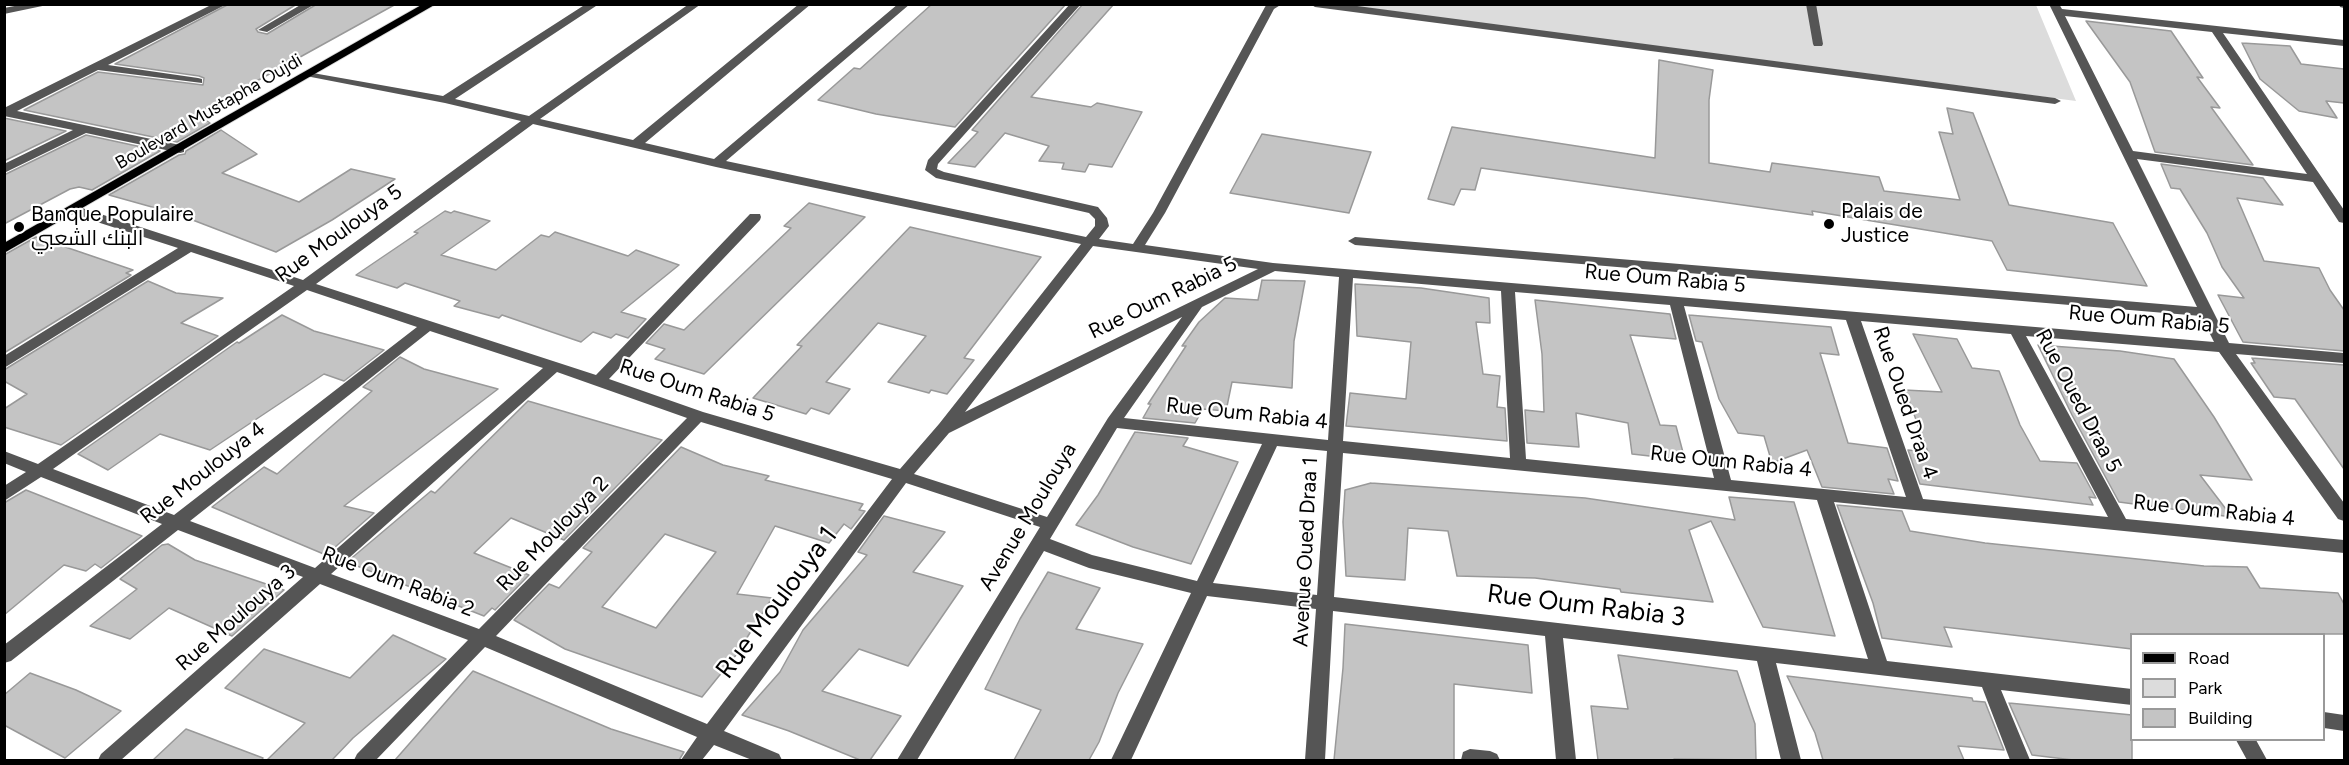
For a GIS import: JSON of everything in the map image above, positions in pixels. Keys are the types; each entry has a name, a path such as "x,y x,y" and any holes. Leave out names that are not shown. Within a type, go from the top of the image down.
{"main road":[{"name":"Boulevard Mustapha Oujdi","path":"4,249 431,4"}],"street":[{"path":"15,8 47,4"},
{"path":"5,112 222,4"},
{"path":"263,30 310,4"},
{"path":"445,100 594,4"},
{"name":"Rue Moulouya 5","path":"4,495 304,286 529,121 696,4"},
{"path":"636,144 806,4"},
{"path":"716,163 905,4"},
{"path":"943,429 1102,226 1101,218 1093,210 940,175 931,170 932,163 1076,4"},
{"path":"1137,248 1164,203 1270,7 1277,4"},
{"path":"1315,4 2055,101"},
{"path":"1811,4 1818,44"},
{"path":"2056,8 2344,43"},
{"path":"2056,8 2224,348 2344,515"},
{"path":"2216,29 2344,219"},
{"path":"98,67 198,81"},
{"path":"311,74 445,100 716,163 1091,242 1273,267"},
{"path":"5,112 180,149"},
{"path":"4,169 85,129"},
{"path":"2128,154 2318,179"},
{"name":"Rue Oum Rabia 5","path":"74,210 555,366 698,416 903,476 943,429 1273,267 2344,358"},
{"path":"599,381 754,217"},
{"path":"1355,241 2206,312"},
{"path":"4,363 190,247"},
{"name":"Avenue Oued Draa 1","path":"1316,760 1346,274"},
{"path":"1508,287 1518,464"},
{"path":"1677,301 1724,484"},
{"name":"Avenue Moulouya","path":"907,760 1113,422 1198,305"},
{"name":"Rue Oued Draa 4","path":"1852,316 1917,504"},
{"name":"Rue Moulouya 4","path":"4,656 179,522 429,325"},
{"name":"Rue Oued Draa 5","path":"2016,330 2120,524"},
{"name":"Rue Moulouya 3","path":"108,760 555,366"},
{"name":"Rue Moulouya 2","path":"364,760 698,416"},
{"name":"Rue Oum Rabia 4","path":"1113,422 2344,547"},
{"path":"1121,760 1272,439"},
{"name":"Rue Oum Rabia 2","path":"4,457 482,638 772,760"},
{"path":"903,476 1049,524"},
{"name":"Rue Moulouya 1","path":"691,760 903,476"},
{"path":"1823,494 1880,667"},
{"name":"Rue Oum Rabia 3","path":"1039,542 1089,561 1203,589 2130,697"},
{"path":"1553,629 1566,760"},
{"path":"1764,653 1791,760"},
{"path":"1988,680 2020,760"},
{"path":"2325,720 2344,723"},
{"path":"2247,741 2257,760"}],"green space":[{"path":"1342,5 2036,5 2076,101"}],"building":[{"path":"229,4 297,4 256,29 258,32 267,34 317,4 396,4 197,114 210,123 177,142 24,110 98,72 203,85 204,78 199,76 115,64"},
{"path":"932,4 1066,4 955,127 876,114 818,100 854,68 860,69"},
{"path":"1083,4 1114,4 1031,97 1091,107 1097,103 1142,112 1112,167 1089,164 1085,172 1062,169 1064,163 1039,161 1049,146 1005,133 975,167 948,163 978,132 972,130"},
{"path":"2086,21 2171,31 2203,78 2197,77 2220,108 2211,107 2253,165 2155,152 2130,82"},
{"path":"2242,43 2290,46 2301,64 2344,69 2344,103 2326,101 2337,118 2299,111 2260,79"},
{"path":"1659,60 1713,70 1709,100 1709,163 1770,172 1772,163 1879,177 1884,191 1960,200 1939,132 1953,134 1947,108 1973,113 2009,205 2113,223 2147,286 2007,270 1992,241 1812,211 1813,215 1481,168 1475,190 1461,189 1454,205 1428,199 1452,127 1655,158"},
{"path":"4,118 66,131 4,161"},
{"path":"221,130 257,154 222,173 299,202 351,169 395,179 332,220 276,252 177,214 109,195 179,155 185,154 186,151"},
{"path":"1262,134 1371,152 1349,213 1230,193"},
{"path":"86,135 160,151 92,190 79,187 70,189 4,224 4,175"},
{"path":"2161,164 2263,178 2283,205 2237,198 2264,261 2319,268 2330,290 2344,310 2344,351 2243,342 2218,295 2244,298 2222,267 2207,233 2180,189 2171,188"},
{"path":"809,203 865,217 704,374 655,359 665,349 646,343 664,324 684,330 791,228 784,226"},
{"path":"445,211 451,213 454,211 490,221 441,255 496,270 541,235 549,237 555,232 628,256 636,250 679,265 621,312 646,319 628,338 616,334 611,338 593,332 581,342 502,315 499,318 454,306 460,301 405,283 397,288 356,275 418,233 414,232"},
{"path":"910,227 1041,257 964,358 974,360 947,394 931,390 929,393 888,382 926,336 878,323 826,382 850,389 829,414 811,408 806,414 753,398 802,346 797,345"},
{"path":"36,237 133,270 126,273 131,275 4,353 4,255"},
{"path":"1262,280 1305,281 1294,341 1292,388 1232,382 1226,411 1203,409 1195,423 1143,418 1151,404 1148,404 1199,322 1225,298 1258,300"},
{"path":"148,281 176,293 223,298 181,323 218,336 61,445 4,427 4,409 27,394 4,381 4,370"},
{"path":"1355,284 1421,288 1489,298 1490,323 1476,322 1483,374 1500,376 1497,407 1505,408 1507,441 1346,426 1350,393 1406,399 1411,342 1357,336"},
{"path":"1535,300 1670,314 1676,339 1630,335 1660,425 1676,426 1685,460 1632,454 1628,423 1576,413 1579,447 1527,443 1525,410 1544,412 1542,354"},
{"path":"282,315 314,331 384,350 344,381 324,374 210,450 160,434 108,470 78,454 237,342 239,343"},
{"path":"1689,315 1831,327 1839,355 1820,353 1848,443 1887,448 1898,481 1888,479 1894,494 1822,487 1807,450 1772,463 1764,436 1738,433 1719,399 1702,342 1696,341"},
{"path":"1913,334 1957,339 1972,368 1999,371 2020,425 2040,461 2077,463 2096,498 2089,497 2093,505 1920,484 1908,450 1928,452 1905,390 1942,392"},
{"path":"2038,345 2120,351 2174,359 2214,417 2252,480 2200,475 2232,517 2119,502 2072,415"},
{"path":"400,357 424,369 498,389 344,506 374,513 326,555 212,507 264,467 277,474 372,391 363,387"},
{"path":"2252,358 2344,365 2344,469 2295,399 2274,397 2251,363 2255,363"},
{"path":"528,401 662,440 564,540 511,518 474,553 529,575 495,610 492,608 484,616 347,562 431,491 435,493"},
{"path":"1135,432 1188,438 1183,446 1238,462 1191,564 1133,547 1076,525 1098,495"},
{"path":"681,447 723,465 769,476 765,480 863,504 859,510 865,511 851,529 844,524 829,543 775,526 737,594 772,598 736,655 702,697 565,649 514,620 549,584 559,588 592,552 583,548","holes":["665,534 716,552 656,628 602,607"]},
{"path":"1371,483 1585,498 1735,520 1729,497 1794,502 1835,636 1763,627 1711,521 1689,530 1713,602 1621,592 1620,589 1535,578 1457,576 1448,531 1408,528 1405,580 1346,576 1343,522 1345,490"},
{"path":"26,490 142,536 101,568 95,564 86,571 64,565 4,615 4,503"},
{"path":"1837,505 1902,511 1910,531 1985,543 2204,566 2247,567 2260,588 2338,593 2344,604 2344,634 2130,633 2130,649 1944,627 1952,647 1882,638 1873,603"},
{"path":"884,516 945,532 913,572 963,586 908,666 859,649 822,691 901,716 870,760 860,760 742,715 780,672 803,630 867,555 858,552"},
{"path":"168,544 195,560 284,590 232,636 169,608 130,639 90,626 137,589 120,579 162,545"},
{"path":"1048,572 1100,588 1076,629 1143,644 1118,693 1099,742 1089,760 1014,760 1041,710 985,689 1020,619"},
{"path":"1345,624 1528,645 1532,693 1454,684 1454,760 1334,760"},
{"path":"393,635 446,659 353,738 332,760 267,760 305,723 225,688 264,649 350,678"},
{"path":"1618,655 1737,671 1755,724 1756,760 1598,760 1591,706 1628,709"},
{"path":"473,671 611,729 684,752 679,760 395,760"},
{"path":"30,673 76,690 121,711 65,758 4,725 4,695"},
{"path":"1787,676 1972,698 1973,701 1985,702 2004,750 1958,746 1964,760 1823,760 1815,733"},
{"path":"2009,703 2130,715 2132,760 2073,760 2032,755"},
{"path":"186,729 263,758 262,760 153,760"}],"place":[{"name":"Palais de Justice","path":"1829,224"},
{"name":"Banque Populaire البنك الشعبي","path":"19,227"}]}
